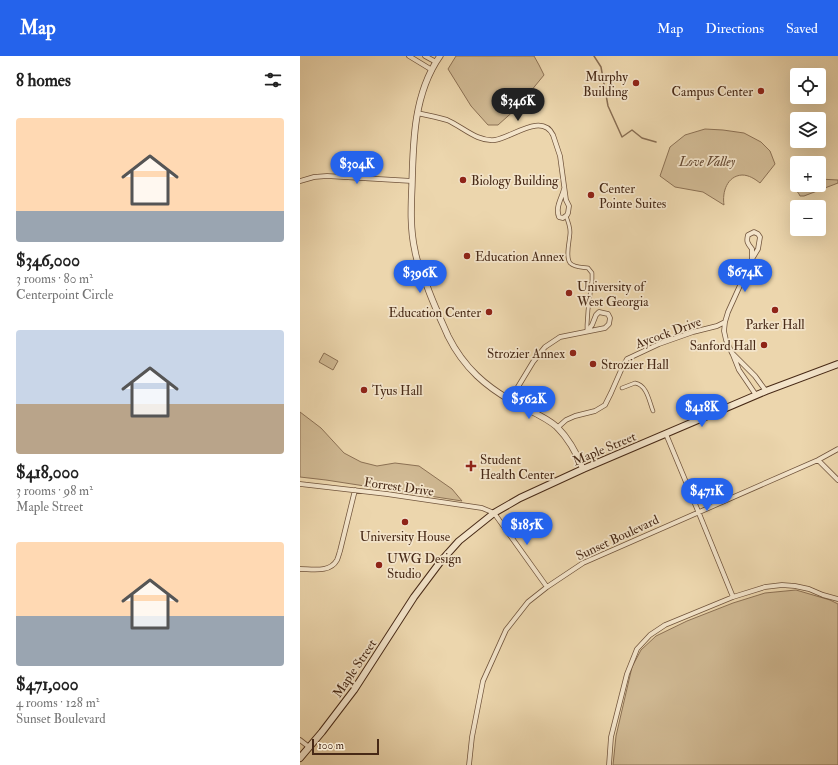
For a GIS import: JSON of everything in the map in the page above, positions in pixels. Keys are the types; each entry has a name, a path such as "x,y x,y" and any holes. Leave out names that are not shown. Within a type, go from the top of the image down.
{"main road":[{"name":"Maple Street","path":"301,754 309,747 354,690 414,597 442,561 459,541 494,513 520,498 583,469 756,395 838,364"}],"street":[{"path":"409,56 432,70"},
{"path":"425,56 436,62"},
{"path":"440,56 427,81 417,113 415,128 411,213 412,235 420,270 452,345 460,357 475,374 493,390 547,420 557,428 570,443 583,469"},
{"path":"417,113 444,120 484,139 496,140 534,126 547,128 552,133 560,156 564,189 569,210 563,218 559,217 558,215 558,206 564,189"},
{"path":"300,181 314,177 327,176 412,181"},
{"path":"566,216 570,230 568,256 570,263 577,267 588,268 592,273 586,325 587,331"},
{"path":"752,259 752,249 747,240 748,235 754,232 758,234 760,238 758,249 728,312 724,331 726,340 739,370 756,395"},
{"path":"510,400 532,362 545,347 560,337 605,328 609,324 610,318 608,314 599,312 587,331"},
{"name":"Aycock Drive","path":"557,428 566,420 595,411 605,405 612,394 627,359 660,344 693,332 717,326 725,322"},
{"path":"732,353 755,376 766,391"},
{"path":"622,388 635,383 641,385 653,411"},
{"path":"666,434 733,597"},
{"name":"Sunset Boulevard","path":"469,765 472,737 483,681 506,630 528,602 582,563 698,511 818,460 838,449"},
{"path":"818,460 838,480"},
{"name":"Forrest Drive","path":"300,484 355,490 482,508 494,513"},
{"path":"300,569 327,569 337,560 355,490"},
{"path":"494,513 547,587"},
{"path":"609,765 611,737 627,674 637,649 650,635 665,626 733,597 765,587 782,585 795,586 838,599"},
{"path":"300,740 309,747"}],"green space":[{"path":"456,56 534,56 544,75 517,108 498,125 488,125 471,106 448,69"},
{"name":"Love Valley","path":"705,129 744,133 761,142 770,151 775,164 760,183 745,175 733,178 725,190 724,205 703,192 675,187 660,176 670,147 685,135"},
{"path":"826,179 838,180 838,183 826,188"},
{"path":"798,192 814,192 804,196 800,196"},
{"path":"324,353 338,361 333,370 319,362"},
{"path":"300,412 321,428 344,453 361,462 377,466 395,463 419,466 452,489 462,501 300,477"},
{"path":"796,590 830,600 838,604 838,765 613,765 616,736 632,667 641,650 656,636 687,621 733,603 765,593"}],"waterway":[{"path":"594,56 601,67 608,106 622,137 632,130 642,138 656,142"}],"place":[{"name":"Murphy Building","path":"636,83"},
{"name":"Campus Center","path":"761,91"},
{"name":"Biology Building","path":"463,180"},
{"name":"Center Pointe Suites","path":"591,195"},
{"name":"Education Annex","path":"467,256"},
{"name":"University of West Georgia","path":"569,293"},
{"name":"Parker Hall","path":"775,310"},
{"name":"Education Center","path":"489,312"},
{"name":"Sanford Hall","path":"764,345"},
{"name":"Strozier Annex","path":"573,353"},
{"name":"Strozier Hall","path":"593,364"},
{"name":"Tyus Hall","path":"364,390"},
{"name":"Student Health Center","path":"471,466"},
{"name":"University House","path":"405,522"},
{"name":"UWG Design Studio","path":"379,565"}]}
